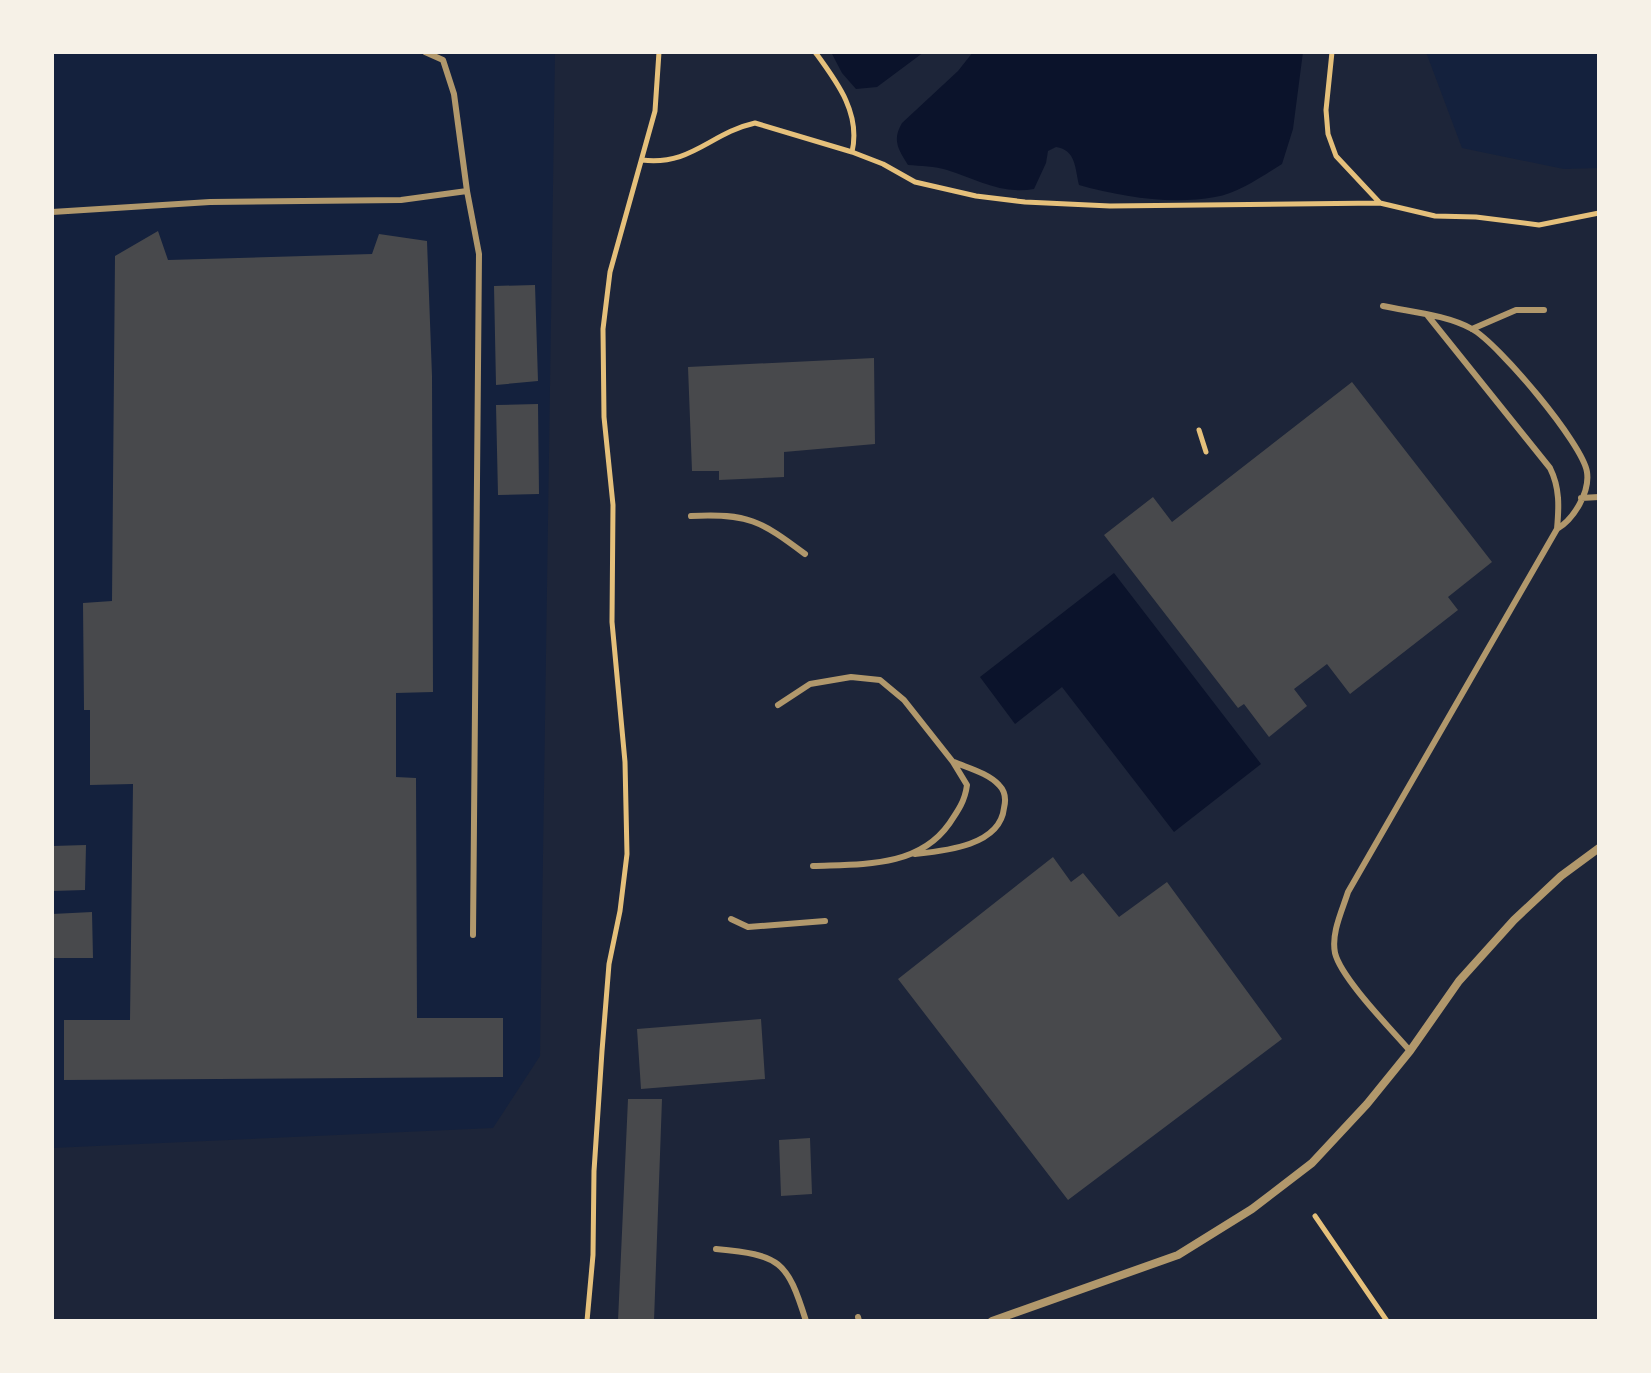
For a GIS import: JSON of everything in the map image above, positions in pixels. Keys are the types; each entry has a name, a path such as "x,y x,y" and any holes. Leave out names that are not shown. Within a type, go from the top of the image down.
{"street":[{"path":"992,1321 1178,1255 1252,1209 1312,1163 1367,1104 1410,1051 1459,981 1514,920 1561,876 1599,848"}],"lane":[{"path":"425,52 443,60 454,94 479,254 473,935"},
{"path":"52,212 210,202 401,200 467,191"},
{"path":"1383,306 1472,329 1497,348 1576,445 1588,475 1570,521 1557,529"},
{"path":"1472,329 1516,310 1544,310"},
{"path":"1410,1051 1342,970 1335,952 1336,931 1348,892 1557,529 1559,500 1556,479 1550,468 1428,316"},
{"path":"1581,498 1599,497"},
{"path":"691,516 747,518 767,526 805,554"},
{"path":"778,705 810,684 851,677 880,680 904,700 953,762 967,785 965,797 943,833 915,854"},
{"path":"813,866 886,861 915,854 950,851 987,836 1003,816 1004,792 998,784 953,762"},
{"path":"731,919 748,927 825,921"},
{"path":"716,1249 754,1253 784,1268 794,1283 806,1321"}],"path":[{"path":"587,1321 609,964 627,854 625,762 612,622 613,505 604,417 603,329 610,272 655,111 659,52"},
{"path":"815,52 852,113 856,135 852,152"},
{"path":"1332,52 1326,110 1328,134 1336,156 1380,203"},
{"path":"642,160 684,157 739,126 755,123 852,152 883,164 915,182 976,196 1025,202 1110,206 1380,203 1435,216 1476,217 1539,225 1599,213"},
{"path":"1199,430 1206,452"},
{"path":"1315,1216 1387,1321"}],"shaded area":[{"path":"555,52 1426,52 1462,148 1564,169 1599,168 1599,1321 52,1321 52,1148 493,1128 540,1056"},
{"path":"831,52 924,52 877,87 856,89 842,73"},
{"path":"973,52 1303,52 1293,129 1282,164 1233,192 1198,199 1164,200 1079,185 1071,156 1056,147 1048,151 1034,189 1000,188 942,169 908,165 898,144 897,134 902,123 958,71"},
{"path":"1114,573 1261,764 1174,832 1062,687 1015,724 980,677"}],"building":[{"path":"158,231 168,260 372,254 379,234 427,241 432,376 433,692 396,693 396,777 416,778 417,1018 503,1018 503,1077 64,1080 64,1020 130,1020 133,784 90,785 90,710 84,710 83,603 112,601 115,256"},
{"path":"535,285 538,381 496,385 494,286"},
{"path":"874,358 875,444 784,452 784,477 719,480 719,471 692,471 688,367"},
{"path":"1352,382 1492,562 1448,597 1458,610 1350,694 1327,664 1294,689 1307,706 1269,737 1244,704 1238,708 1104,535 1153,497 1172,522"},
{"path":"538,404 539,494 498,495 496,405"},
{"path":"86,845 85,890 52,891 52,846"},
{"path":"1053,857 1071,882 1083,873 1119,917 1167,882 1282,1039 1068,1200 898,979"},
{"path":"92,912 93,958 52,958 52,914"},
{"path":"761,1019 765,1079 641,1089 637,1029"},
{"path":"628,1099 662,1099 654,1321 618,1321"},
{"path":"810,1138 812,1194 781,1196 779,1140"}]}
